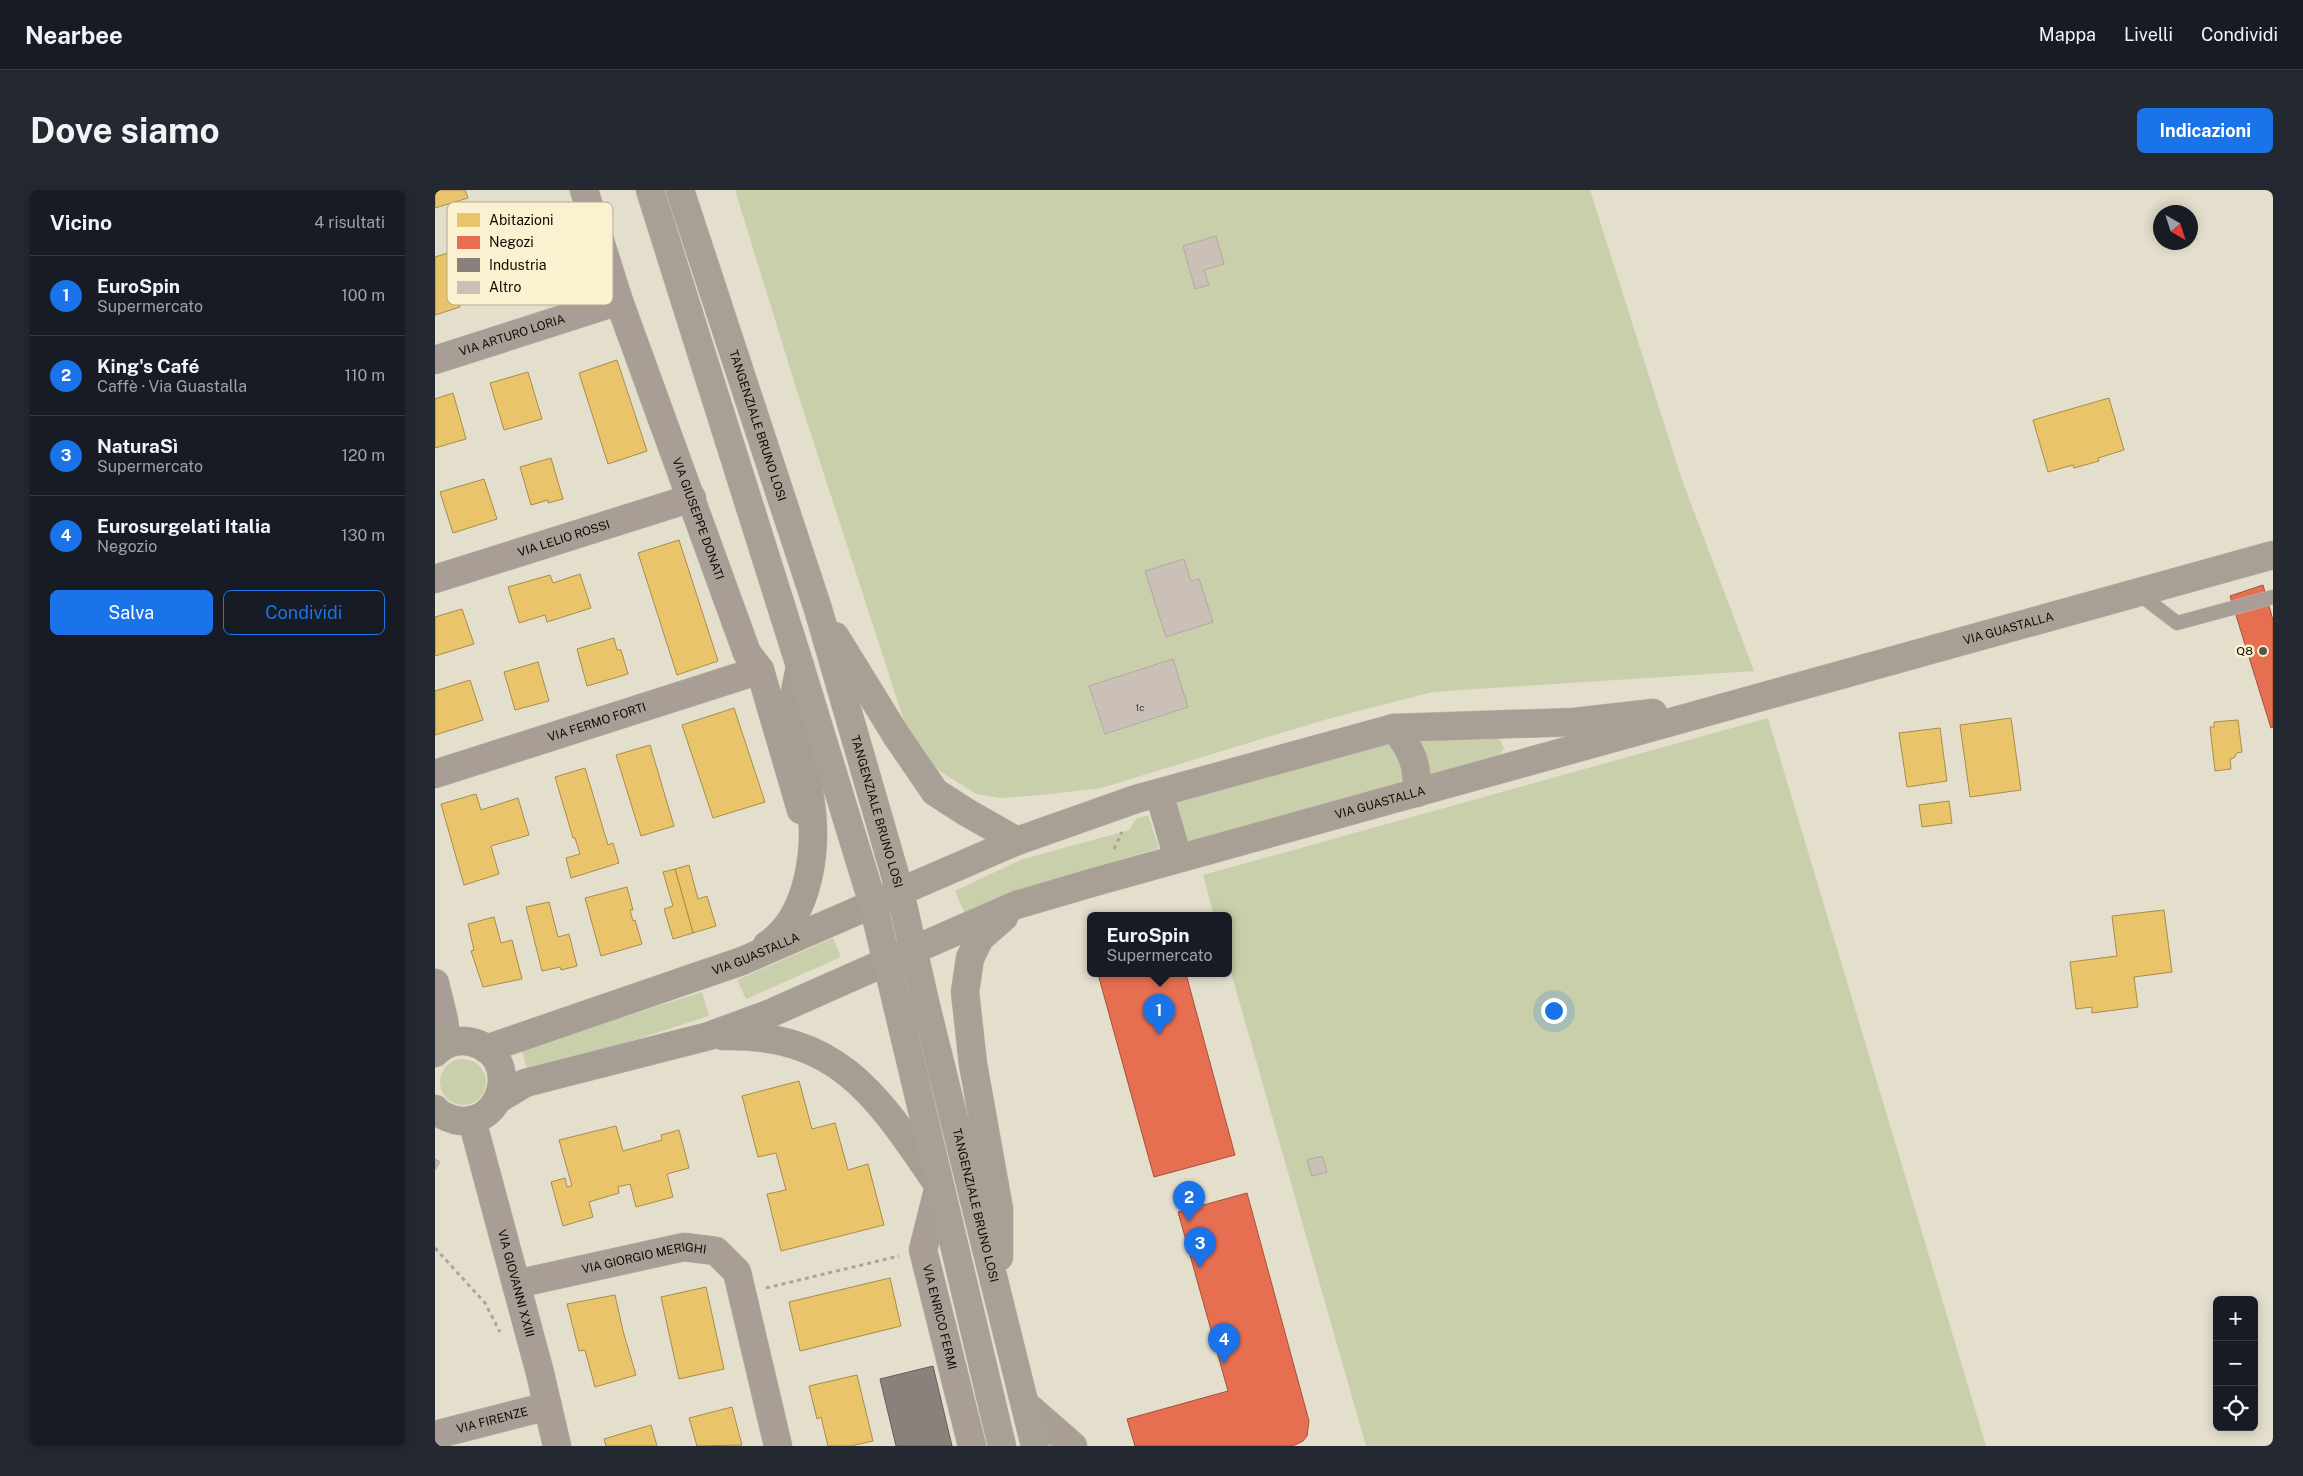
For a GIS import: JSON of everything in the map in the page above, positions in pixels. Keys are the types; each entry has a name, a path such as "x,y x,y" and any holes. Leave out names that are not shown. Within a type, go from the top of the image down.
{"main road":[{"path":"650,190 873,904 1002,1446"},
{"name":"TANGENZIALE BRUNO LOSI","path":"679,190 818,609 900,892 1035,1446"},
{"name":"VIA GUASTALLA","path":"886,962 1016,906 1098,881 2273,555"},
{"path":"818,609 896,736 935,792 1017,841"},
{"name":"VIA GUASTALLA","path":"873,904 1017,841 1148,796 1395,728 1574,722 1743,702"},
{"path":"1395,728 1407,744 1417,771 1417,793"},
{"path":"1148,796 1178,858"},
{"name":"VIA GUASTALLA","path":"999,1301 999,1209 973,1064 965,992 970,958 980,938 1016,906"}],"street":[{"name":"VIA GIUSEPPE DONATI","path":"584,190 588,202"},
{"name":"VIA GIUSEPPE DONATI","path":"613,282 747,653 760,670 812,845"},
{"name":"VIA ARTURO LORIA","path":"613,303 619,301"},
{"name":"VIA ARTURO LORIA","path":"435,360 607,305"},
{"name":"VIA LELIO ROSSI","path":"435,579 692,498"},
{"path":"742,961 771,942 789,924 804,897 809,873 812,845 810,798 793,725 793,706 800,666"},
{"name":"VIA FERMO FORTI","path":"435,774 760,670"},
{"name":"VIA GUASTALLA","path":"487,1049 742,961 873,904"},
{"name":"VIA GUASTALLA","path":"471,1120 491,1109 497,1100 525,1083 709,1036 771,1013 886,962"},
{"path":"435,983 444,1020 441,1048 467,1041 487,1049 500,1067 503,1078 502,1089 497,1100"},
{"path":"709,1036 742,1035 771,1039 808,1049 844,1069 860,1083 898,1126 939,1186"},
{"path":"435,1109 449,1118 460,1121 471,1120"},
{"name":"VIA GIOVANNI XXIII","path":"471,1120 517,1284 557,1446"},
{"name":"VIA ENRICO FERMI","path":"939,1186 923,1250 973,1446"},
{"name":"VIA GIORGIO MERIGHI","path":"517,1284 684,1247 716,1251 737,1272 778,1446"},
{"name":"VIA FIRENZE","path":"435,1436 548,1406"},
{"path":"1026,1406 1073,1446"}],"lane":[{"path":"2138,593 2177,623 2273,597"}],"path":[{"path":"1098,881 1148,796"},
{"path":"435,1248 485,1303 503,1337"},
{"path":"743,1294 923,1250"}],"green space":[{"path":"735,190 1590,190 1682,480 1754,671 1432,692 1324,720 1101,788 1000,798 976,794 938,770 907,730 797,391"},
{"path":"1768,718 1986,1446 1366,1446 1232,976 1232,912 1213,912 1203,875"},
{"path":"1499,739 1504,748 1497,758 1427,777 1419,742"},
{"path":"1387,743 1394,745 1407,780 1401,788 1188,843 1175,798"},
{"path":"1148,815 1159,848 1031,886 964,912 955,891 1020,860 1129,830 1136,819"},
{"path":"833,938 841,957 746,999 737,980"},
{"path":"702,992 709,1016 529,1074 521,1049"},
{"path":"463,1059 476,1063 482,1069 486,1082 482,1095 476,1101 463,1105 450,1101 444,1095 440,1082 444,1069 450,1063"}],"building: Abitazioni":[{"path":"435,190 465,190 468,198 447,202 447,204 435,208"},
{"path":"447,253 447,305 459,305 460,307 435,315 435,257"},
{"path":"617,360 647,451 608,464 579,373"},
{"path":"528,372 542,419 504,430 490,383"},
{"path":"453,393 466,439 435,448 435,399"},
{"path":"2109,398 2124,450 2098,458 2099,461 2074,468 2073,465 2048,472 2033,420"},
{"path":"551,458 563,499 548,503 548,500 531,505 520,467"},
{"path":"484,479 497,519 453,533 440,492"},
{"path":"679,540 718,661 677,675 638,553"},
{"path":"580,574 591,608 547,622 545,615 519,623 508,587 550,575 553,583"},
{"path":"462,609 474,644 435,656 435,617"},
{"path":"614,638 617,650 621,650 628,674 587,686 577,649"},
{"path":"538,662 549,701 515,710 504,672"},
{"path":"470,680 483,720 435,735 435,691"},
{"path":"734,708 765,802 713,818 682,725"},
{"path":"2011,718 2021,790 1970,797 1960,725"},
{"path":"2238,720 2242,752 2237,753 2234,758 2230,759 2231,769 2215,771 2210,727 2214,727 2214,722"},
{"path":"1940,728 1947,781 1907,787 1899,733"},
{"path":"650,745 674,826 641,836 616,755"},
{"path":"585,768 608,845 613,843 619,863 571,878 566,858 580,854 575,838 573,838 555,777"},
{"path":"476,794 481,810 518,798 529,835 491,846 499,874 464,885 441,804"},
{"path":"1949,801 1952,823 1922,827 1919,805"},
{"path":"689,865 698,899 707,896 716,926 693,933 675,869"},
{"path":"675,869 693,933 673,939 664,909 673,906 663,872"},
{"path":"627,887 633,910 630,910 642,944 601,956 585,898"},
{"path":"549,902 558,937 569,934 577,966 561,970 560,967 542,971 526,907"},
{"path":"2164,910 2172,972 2134,977 2138,1007 2092,1013 2092,1007 2076,1009 2070,962 2117,956 2112,916"},
{"path":"494,917 501,943 512,940 522,979 483,987 471,951 474,950 468,924"},
{"path":"799,1081 812,1129 835,1123 848,1170 868,1164 884,1225 781,1251 767,1194 786,1190 776,1153 758,1157 742,1096"},
{"path":"616,1126 623,1151 662,1140 661,1135 679,1130 689,1168 667,1174 673,1197 636,1207 630,1184 618,1187 619,1193 589,1202 593,1217 563,1226 551,1182 565,1178 567,1187 572,1186 559,1140"},
{"path":"890,1278 901,1326 800,1351 789,1302"},
{"path":"706,1287 724,1369 679,1379 661,1297"},
{"path":"615,1295 636,1375 595,1387 585,1350 579,1351 567,1304"},
{"path":"857,1375 873,1441 851,1446 828,1446 821,1417 817,1419 809,1386"},
{"path":"732,1407 742,1445 697,1446 689,1418"},
{"path":"651,1425 657,1446 606,1446 604,1439"}],"building: Negozi":[{"path":"2263,585 2273,620 2273,727 2271,728 2230,596"},
{"path":"1099,977 1187,977 1235,1155 1154,1177"},
{"path":"1247,1193 1309,1421 1307,1436 1303,1441 1293,1446 1135,1446 1127,1419 1228,1391 1178,1212"}],"building: Industria":[{"path":"933,1366 952,1446 896,1446 880,1379"}],"building: Altro":[{"path":"1216,236 1224,264 1204,270 1209,285 1195,289 1183,246"},
{"path":"1184,559 1191,581 1199,579 1213,622 1166,637 1145,571"},
{"path":"1173,659 1188,707 1105,734 1089,686"},
{"path":"1322,1156 1327,1172 1312,1176 1307,1160"},
{"path":"435,1159 440,1162 435,1170"}],"place":[{"name":"Q8","path":"2263,651"},
{"name":"EuroSpin","path":"1159,1035"},
{"name":"King's Café","path":"1189,1222"},
{"name":"NaturaSì","path":"1200,1268"},
{"name":"Eurosurgelati Italia","path":"1224,1364"}]}
